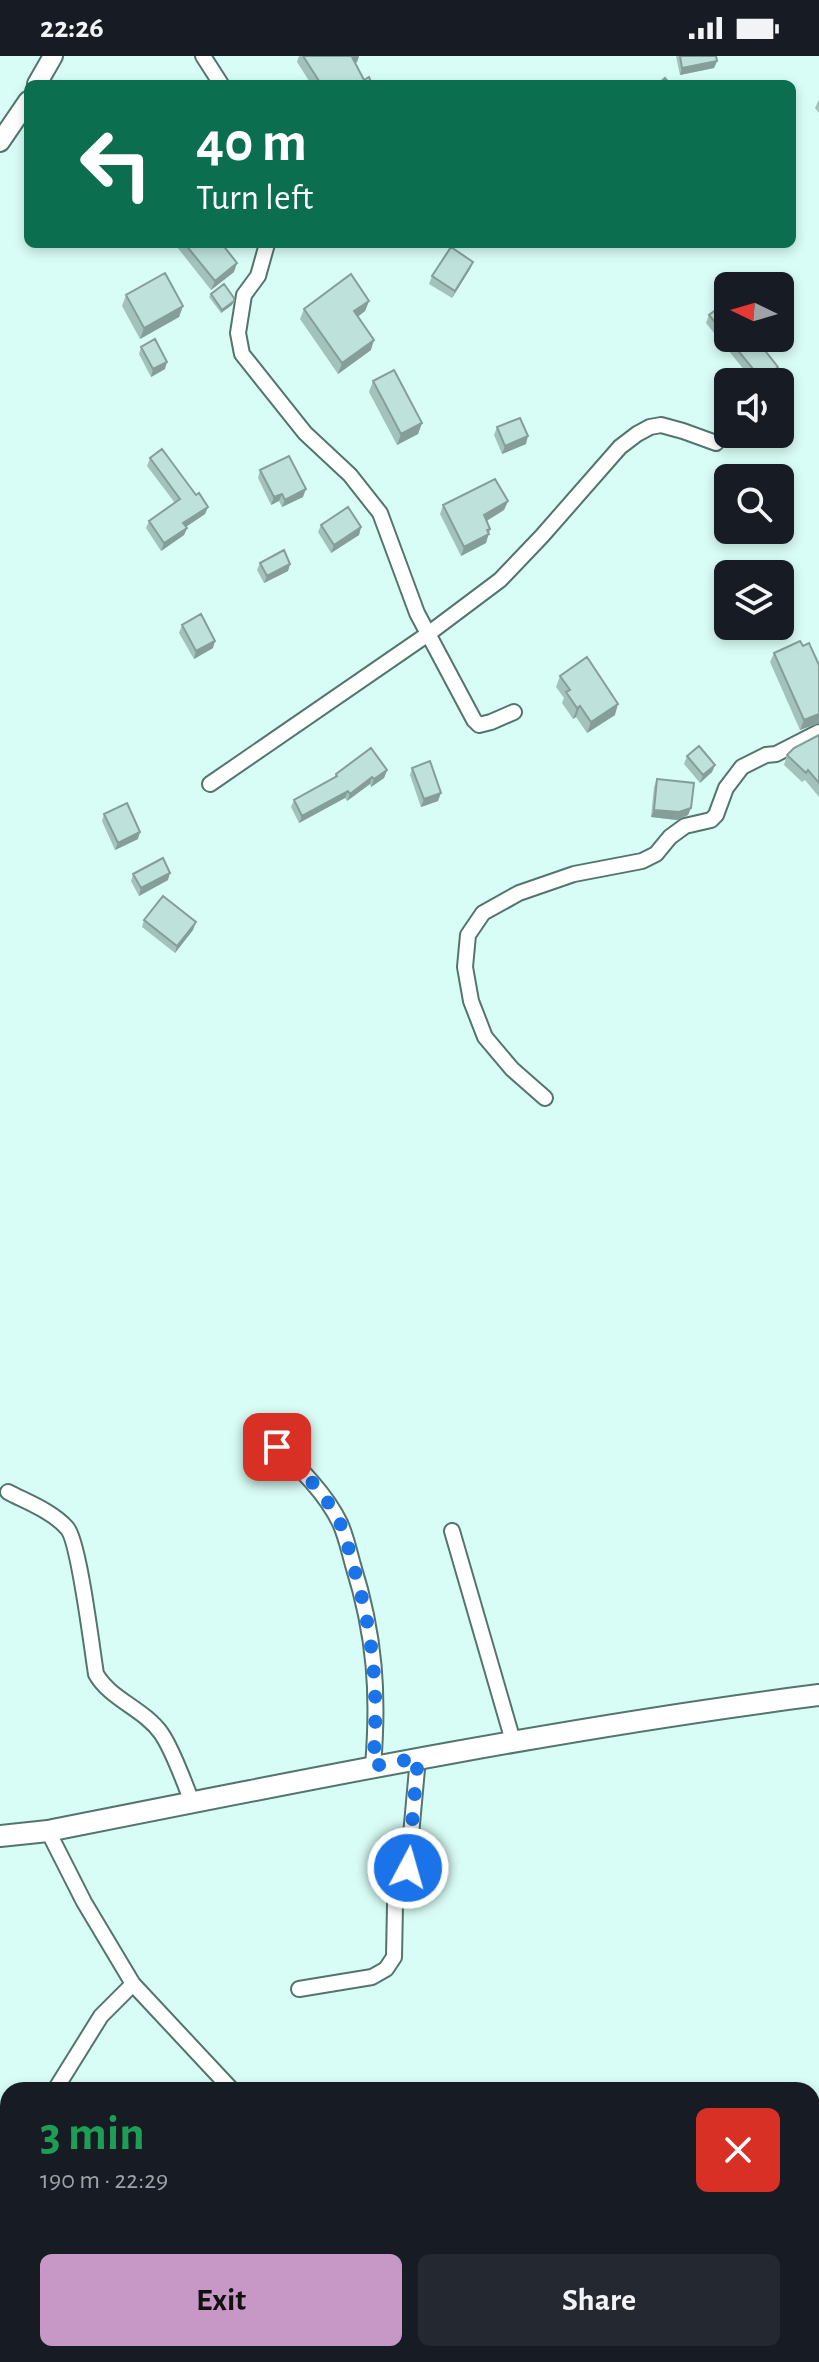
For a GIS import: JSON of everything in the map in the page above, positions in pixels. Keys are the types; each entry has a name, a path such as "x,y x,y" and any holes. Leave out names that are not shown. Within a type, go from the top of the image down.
{"main road":[{"path":"0,1836 48,1831 513,1741 819,1695"}],"street":[{"path":"39,80 53,56"},
{"path":"203,56 218,80"},
{"path":"0,142 24,107"},
{"path":"266,248 258,276 244,295 238,333 242,354 305,433 350,475 380,513 417,613 474,720 479,725 485,724 514,712"},
{"path":"210,784 428,634 500,580 620,447 637,434 661,425 714,442"},
{"path":"545,1098 512,1069 485,1037 471,1001 465,967 468,935 483,913 519,893 574,874 642,861 656,854 670,837 685,826 711,820 716,815 726,788 742,767 819,732"},
{"path":"277,1447 299,1468 340,1524 364,1602 376,1691 373,1766"},
{"path":"8,1492 68,1528 78,1563 96,1674 101,1682 162,1733 192,1802"},
{"path":"452,1531 513,1741"},
{"path":"299,1989 372,1977 386,1969 394,1957 395,1905 408,1868 418,1758"},
{"path":"48,1831 84,1902 133,1984 225,2082"},
{"path":"60,2082 101,2016 133,1984"}],"building":[{"path":"303,56 354,56 364,80 318,80"},
{"path":"680,56 716,56 717,61 682,68"},
{"path":"188,248 225,248 237,263 215,281"},
{"path":"450,248 473,262 455,291 432,276"},
{"path":"165,273 183,306 144,328 126,295"},
{"path":"351,274 369,301 354,311 374,340 342,363 304,309"},
{"path":"224,284 234,301 222,310 211,294"},
{"path":"155,339 167,362 153,369 141,347"},
{"path":"739,352 766,352 778,367 777,368 752,368"},
{"path":"394,370 422,423 401,434 373,381"},
{"path":"520,418 528,436 505,446 497,427"},
{"path":"162,449 208,507 183,523 187,528 164,543 149,521 180,499 150,458"},
{"path":"289,456 306,489 285,500 282,494 274,497 260,470"},
{"path":"495,479 508,501 484,515 489,534 464,547 443,505"},
{"path":"348,507 361,527 334,545 321,525"},
{"path":"284,550 290,564 267,576 260,563"},
{"path":"201,614 215,641 196,651 182,625"},
{"path":"800,641 803,646 809,643 819,665 819,714 804,720 774,653"},
{"path":"587,657 618,704 591,722 566,692 570,690 560,676"},
{"path":"819,735 819,783 808,770 806,773 787,755"},
{"path":"699,746 715,765 703,775 687,756"},
{"path":"371,748 387,770 350,794 348,791 302,816 294,800 337,776"},
{"path":"430,761 441,793 424,799 412,768"},
{"path":"657,779 694,783 691,808 679,812 654,810"},
{"path":"127,803 140,832 118,843 104,814"},
{"path":"163,858 170,873 141,888 133,874"},
{"path":"163,896 196,922 177,946 144,920"}],"route":[{"path":"277,1447 299,1468 340,1524 364,1602 376,1691 373,1766 418,1758 408,1868"}]}
